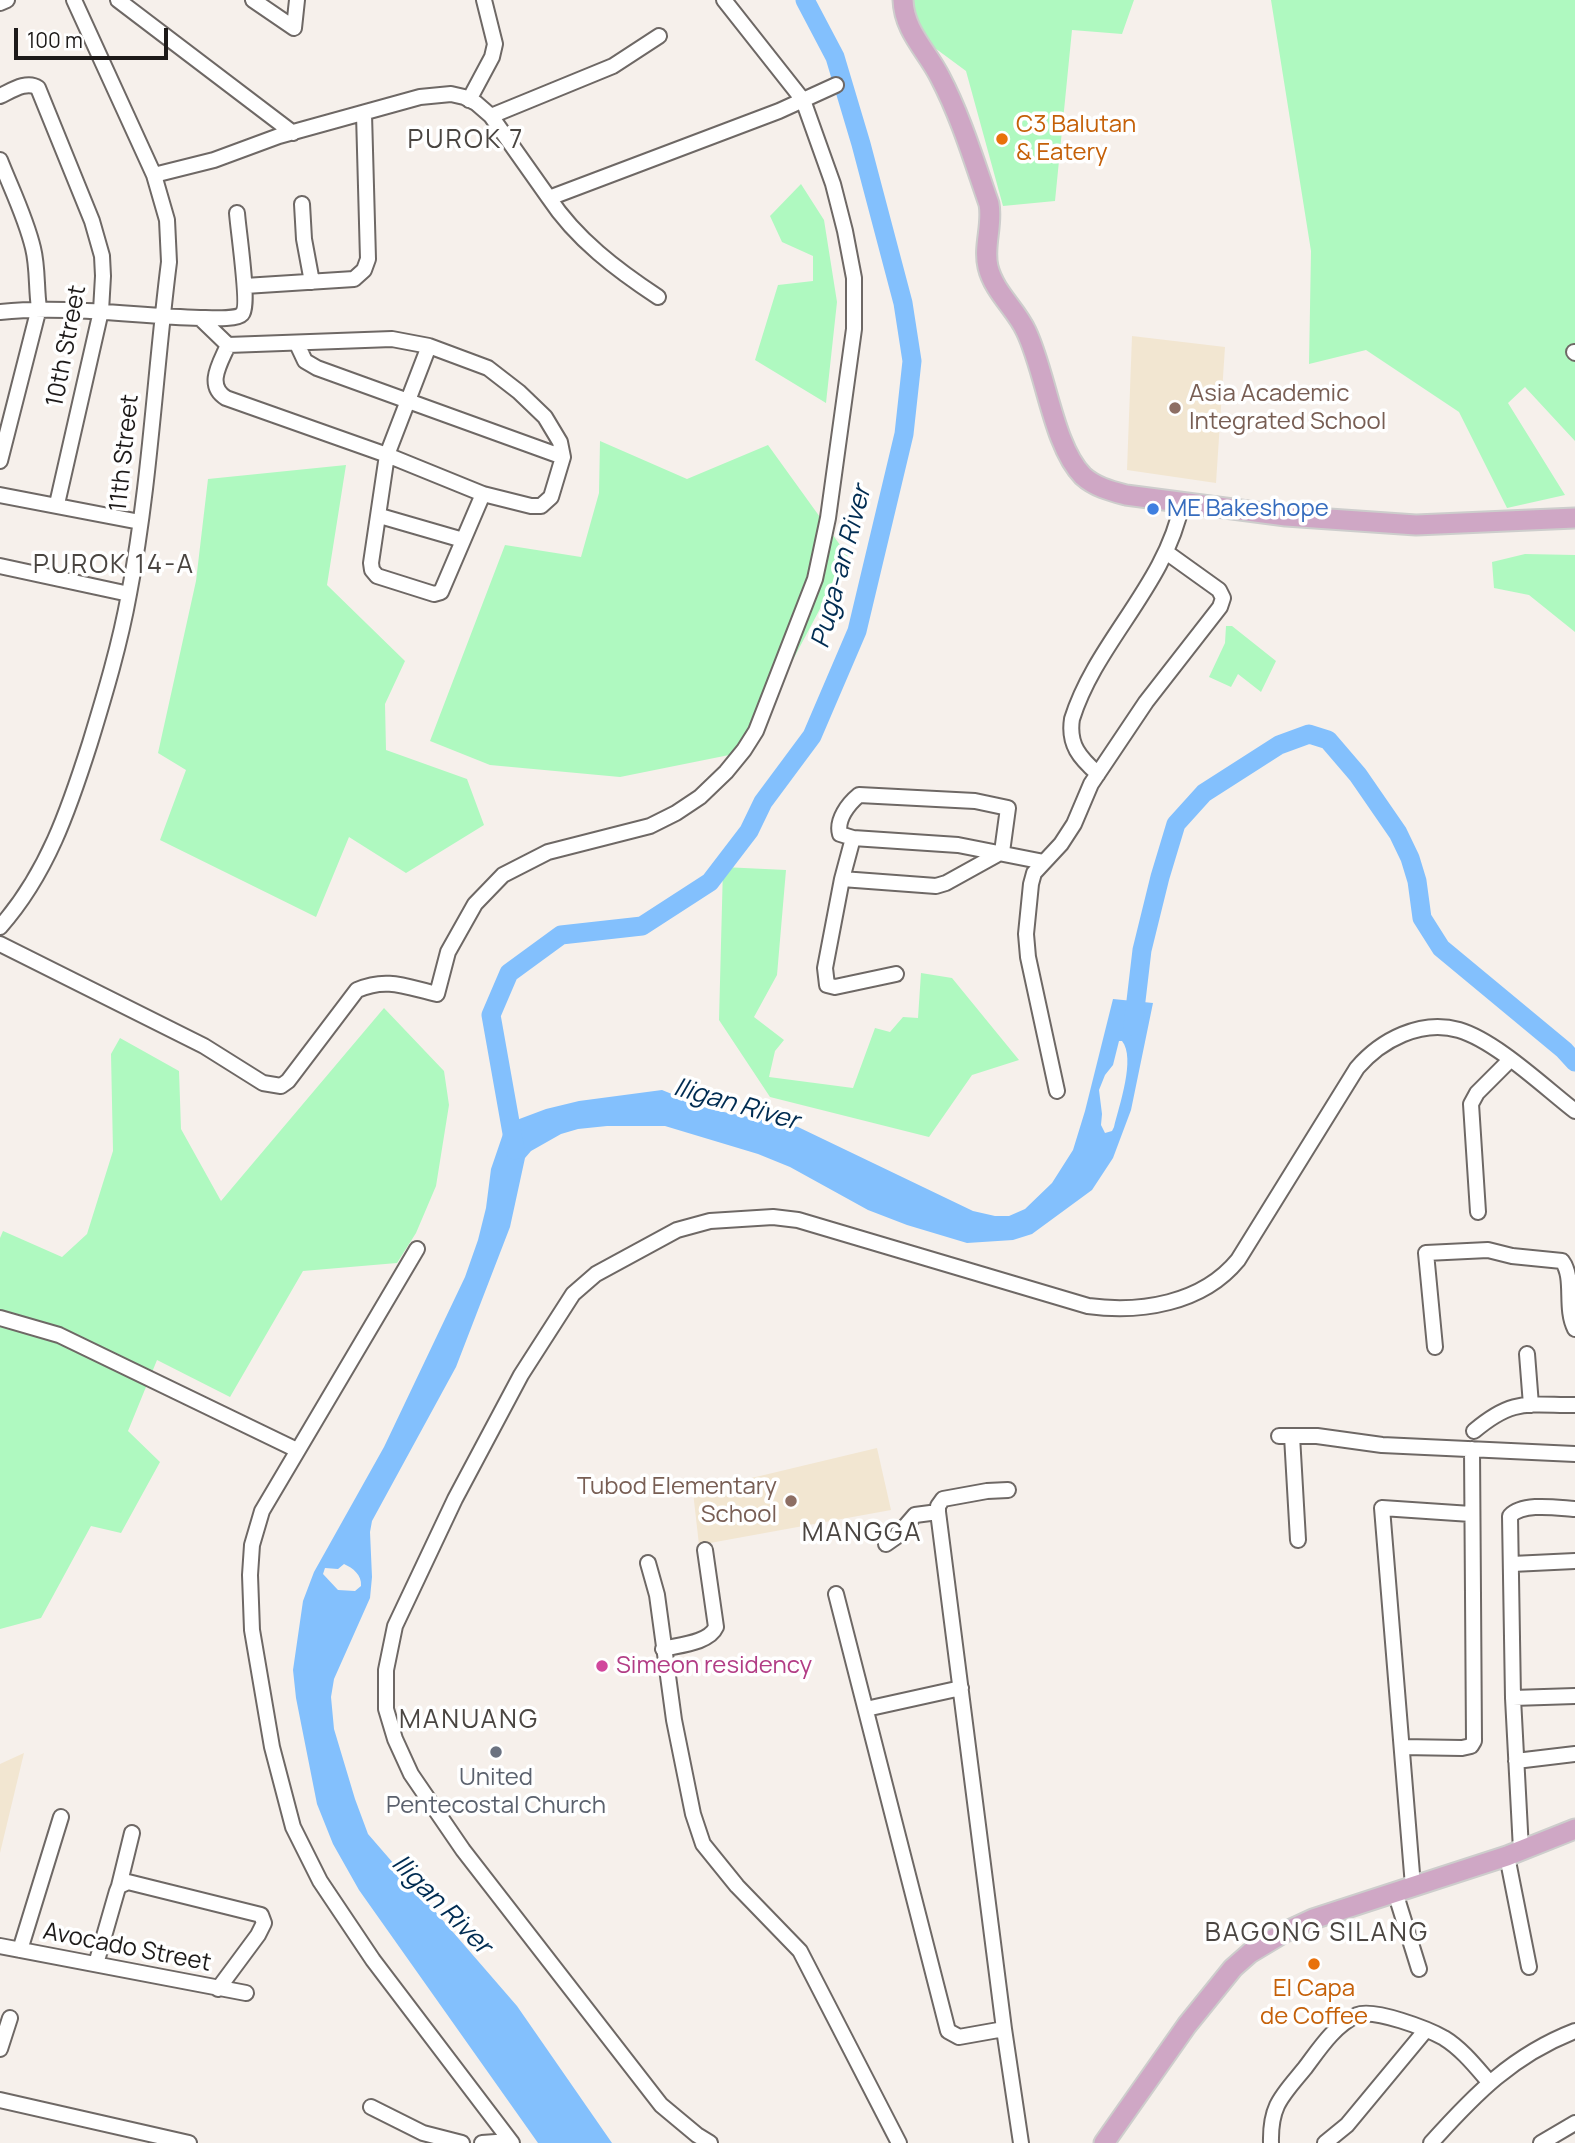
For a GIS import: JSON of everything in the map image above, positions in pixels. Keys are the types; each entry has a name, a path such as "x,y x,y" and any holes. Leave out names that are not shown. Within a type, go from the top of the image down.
{"main road":[{"path":"902,0 907,23 919,47 941,78 989,204 992,218 986,255 989,271 1028,335 1065,449 1084,477 1105,490 1286,516 1416,525 1575,518"},
{"path":"1104,2143 1187,2025 1233,1968 1250,1953 1285,1932 1325,1915 1514,1853 1575,1829"}],"street":[{"path":"0,3 7,0"},
{"name":"11th Street","path":"0,927 18,906 48,858 109,681 129,594 140,522 169,262 167,220 154,175 74,0"},
{"path":"118,0 293,133"},
{"path":"253,0 294,28 297,0"},
{"path":"469,100 492,57 495,44 484,0"},
{"path":"0,943 204,1046 262,1083 281,1086 288,1081 357,990 373,983 389,983 437,994 448,952 475,904 503,874 548,852 650,826 676,813 700,797 744,750 756,731 814,579 828,518 854,329 854,278 845,231 821,147 803,100 724,0"},
{"path":"491,116 613,66 659,36"},
{"name":"10th Street","path":"0,96 33,84 42,94 98,237 103,276 102,311 57,504"},
{"path":"549,198 836,85"},
{"path":"154,175 214,160 279,136 435,94 451,94 469,100 491,116 564,221 582,240 658,297"},
{"path":"245,286 354,279 364,270 368,260 369,227 364,114"},
{"path":"0,160 32,245 37,269 39,308 0,461"},
{"path":"302,204 304,239 312,282"},
{"path":"0,312 39,308 200,318 238,317 244,313 245,286 237,213"},
{"path":"200,318 228,345 392,339 429,346 488,368 519,392 545,418 560,442 563,457 551,497 541,506 531,506 483,494 387,455 219,394 214,379 228,345"},
{"path":"297,344 305,361 317,368 563,457"},
{"path":"429,346 387,455 372,570 377,576 434,594 441,593 483,494"},
{"path":"0,495 140,522"},
{"path":"1098,774 1074,747 1070,729 1072,719 1102,657 1166,552 1182,503"},
{"path":"380,516 463,540"},
{"path":"1057,1091 1028,957 1026,934 1031,884 1034,873 1061,844 1074,824 1098,774 1146,702 1223,601 1219,590 1166,552"},
{"path":"0,566 129,594"},
{"path":"1002,852 1008,808 975,801 859,795 843,814 838,825 840,834 853,838 958,845 1044,862"},
{"path":"853,838 842,879 825,968 827,985 835,987 896,974"},
{"path":"842,879 936,886 1002,852"},
{"path":"710,2143 661,2105 463,1850 411,1774 395,1739 386,1709 387,1670 395,1626 455,1499 521,1376 573,1294 596,1274 677,1230 710,1221 773,1217 798,1220 1088,1306 1144,1308 1171,1302 1214,1283 1229,1272 1357,1068 1371,1052 1401,1035 1434,1027 1459,1030 1483,1041 1575,1111"},
{"path":"1478,1212 1471,1104 1477,1093 1510,1060"},
{"path":"417,1249 262,1511 252,1545 252,1630 270,1734 293,1828 320,1881 373,1959 511,2142"},
{"path":"1435,1347 1426,1253 1488,1250 1513,1256 1562,1261 1568,1273 1569,1312 1575,1329"},
{"path":"0,1318 59,1335 297,1450"},
{"path":"1527,1354 1531,1405"},
{"path":"1474,1431 1503,1409 1516,1405 1575,1405"},
{"path":"1298,1540 1286,1436 1382,1445 1575,1454"},
{"path":"1402,1747 1462,1748 1473,1744 1472,1449"},
{"path":"1008,1490 943,1499 937,1512 1021,2143"},
{"path":"1419,1969 1404,1889 1402,1747 1382,1508 1471,1514"},
{"path":"1529,1967 1514,1853 1516,1761 1510,1516 1514,1511 1535,1508 1575,1508"},
{"path":"886,1544 896,1537 915,1515 937,1512"},
{"path":"663,1649 714,1633 716,1627 705,1550"},
{"path":"1512,1564 1575,1561"},
{"path":"648,1563 657,1595 663,1649 685,1777 703,1844 737,1886 800,1951 899,2143"},
{"path":"836,1594 948,2031 958,2037 1004,2029"},
{"path":"866,1709 961,1688"},
{"path":"1513,1698 1575,1696"},
{"path":"1516,1761 1575,1754"},
{"path":"20,1950 61,1817"},
{"path":"96,1964 132,1833"},
{"path":"119,1886 128,1882 261,1915 264,1923 258,1935 218,1989"},
{"name":"Avocado Street","path":"0,1946 246,1993"},
{"path":"1271,2143 1273,2112 1280,2098 1332,2033 1360,2014 1378,2014 1443,2037 1490,2083"},
{"path":"0,2049 10,2018"},
{"path":"1325,2143 1347,2125 1425,2031"},
{"path":"1432,2143 1513,2063 1536,2048 1575,2031"},
{"path":"0,2100 189,2143"},
{"path":"371,2107 421,2138 462,2143"},
{"path":"1541,2143 1575,2123"},
{"path":"482,2143 511,2142"}],"shaded area":[{"name":"Asia Academic Integrated School","path":"1132,336 1225,347 1216,483 1127,470"},
{"name":"Tubod Elementary School","path":"877,1448 891,1510 699,1545 693,1492"},
{"path":"24,1753 0,1853 0,1764"}],"green space":[{"path":"910,0 1134,0 1122,34 1072,30 1055,201 1003,206 966,71 924,40 908,15"},
{"path":"1271,0 1575,0 1575,441 1525,387 1508,403 1565,495 1507,508 1459,412 1366,350 1309,364 1311,251"},
{"path":"801,184 824,220 837,302 826,403 755,360 778,285 813,281 813,256 782,242 770,216"},
{"path":"600,441 687,479 768,445 848,556 744,752 620,777 490,765 430,741 505,545 581,557 599,493"},
{"path":"346,465 327,585 405,661 385,704 386,750 467,779 484,825 406,873 349,837 316,917 160,840 186,770 158,753 196,581 208,479"},
{"path":"1525,554 1575,555 1575,632 1529,595 1494,588 1492,562"},
{"path":"1226,626 1232,626 1276,661 1261,692 1238,674 1231,687 1209,677 1225,643"},
{"path":"723,867 786,870 777,975 754,1017 784,1040 775,1051 769,1077 853,1088 875,1028 890,1032 903,1017 918,1018 921,973 952,978 1019,1060 972,1075 929,1137 770,1097 719,1020"},
{"path":"384,1008 444,1071 449,1105 436,1186 416,1233 397,1263 303,1271 230,1397 157,1360 128,1431 160,1462 121,1533 91,1526 41,1618 0,1629 0,1238 3,1231 62,1257 87,1234 113,1151 111,1054 120,1038 179,1071 181,1129 221,1201"}],"water":[{"path":"1113,999 1153,1003 1131,1110 1113,1158 1092,1190 1032,1234 1013,1240 967,1243 907,1225 868,1210 790,1167 758,1154 665,1126 578,1129 561,1134 531,1151 525,1158 510,1227 456,1367 372,1521 370,1598 334,1679 331,1697 334,1729 368,1834 517,2006 612,2143 538,2143 359,1890 333,1844 317,1804 293,1670 303,1601 314,1572 384,1447 465,1277 478,1240 486,1208 491,1169 504,1131 514,1121 546,1109 579,1101 662,1090 709,1109 798,1127 973,1211 1009,1216 1025,1209 1052,1183 1073,1150","holes":["1119,1041 1122,1041 1126,1049 1127,1070 1114,1127 1112,1131 1105,1133 1101,1125 1099,1090 1113,1065","344,1564 360,1578 361,1586 355,1591 338,1590 323,1574 325,1568 338,1569"]}],"waterway":[{"name":"Puga-an River","path":"515,1150 491,1015 509,973 561,935 642,926 710,882 749,831 763,802 812,736 857,631 904,434 912,361 903,303 861,144 835,57 805,0"},
{"name":"Iligan River","path":"1133,1026 1142,950 1176,824 1204,793 1279,745 1309,734 1328,740 1358,775 1398,833 1417,881 1422,918 1441,948 1575,1062"}],"place":[{"name":"C3 Balutan & Eatery","path":"1002,139"},
{"name":"Asia Academic Integrated School","path":"1175,408"},
{"name":"ME Bakeshope","path":"1153,509"},
{"name":"Tubod Elementary School","path":"791,1501"},
{"name":"Simeon residency","path":"602,1666"},
{"name":"United Pentecostal Church","path":"496,1752"},
{"name":"El Capa de Coffee","path":"1314,1964"}],"district":[{"name":"PUROK 7","path":"466,141"},
{"name":"PUROK 14-A","path":"114,566"},
{"name":"MANGGA","path":"862,1534"},
{"name":"MANUANG","path":"469,1721"},
{"name":"BAGONG SILANG","path":"1317,1934"}]}
